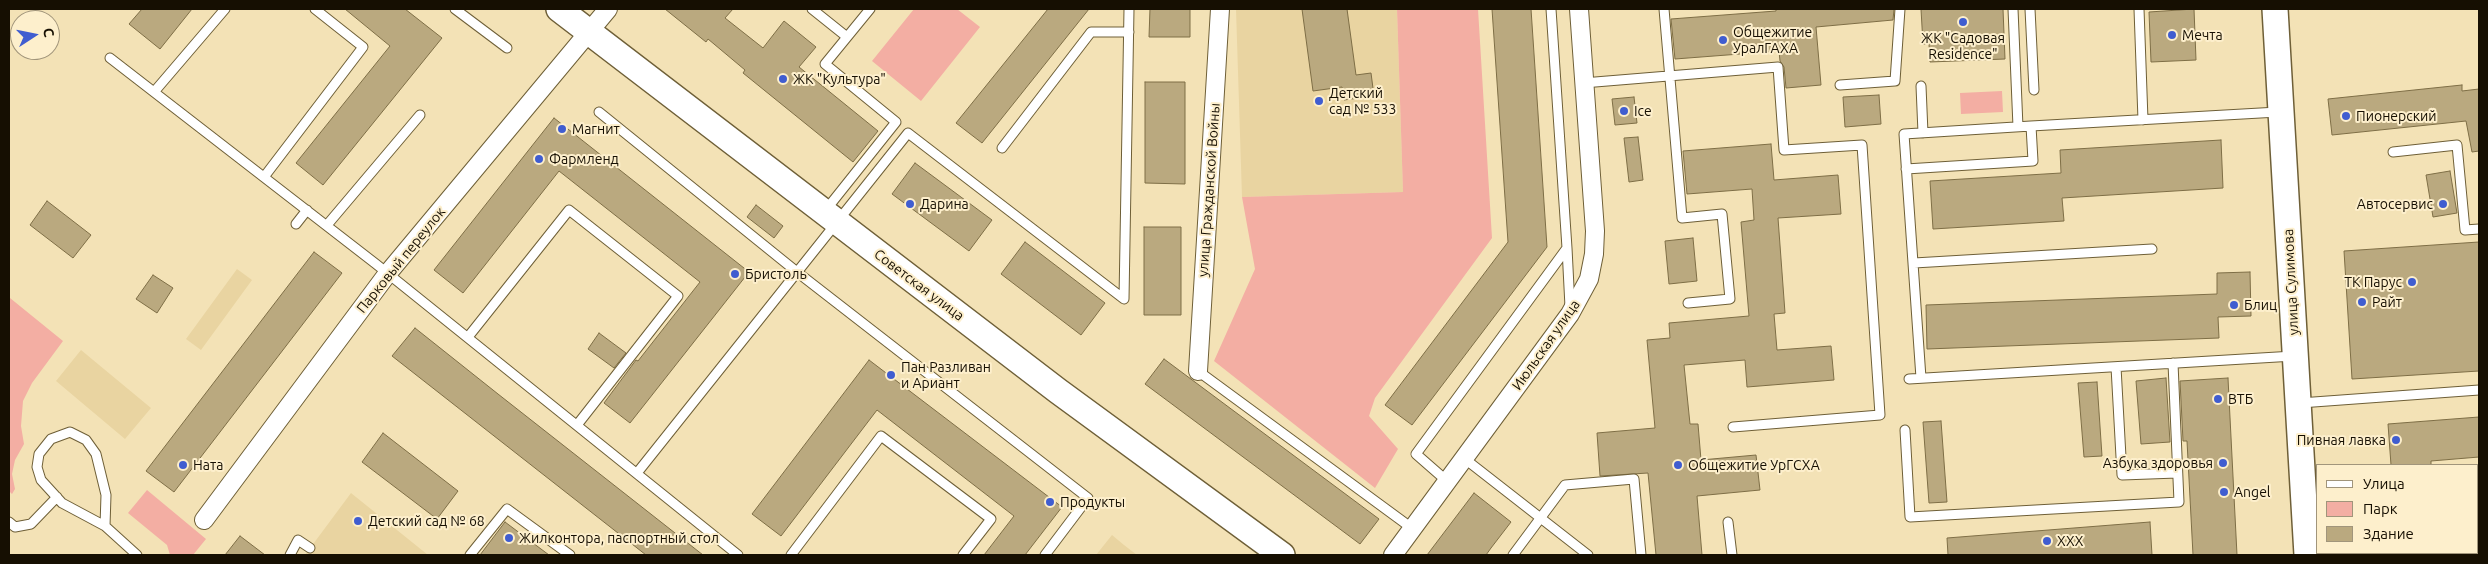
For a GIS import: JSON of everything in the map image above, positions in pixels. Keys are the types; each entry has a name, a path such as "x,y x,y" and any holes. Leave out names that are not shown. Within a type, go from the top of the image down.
{"street":[{"name":"Советская улица","path":"560,9 1058,391 1282,555"},
{"name":"Парковый переулок","path":"204,520 388,273 608,9"},
{"name":"улица Гражданской Войны","path":"1198,371 1220,9"},
{"name":"Июльская улица","path":"1393,555 1414,529 1570,314 1589,279 1594,254 1595,231 1579,9"},
{"name":"улица Сулимова","path":"2275,9 2307,555"}],"lane":[{"path":"154,92 226,9"},
{"path":"264,177 363,47 315,9"},
{"path":"455,9 507,48"},
{"path":"812,9 848,37"},
{"path":"637,474 797,272 830,217 896,122 825,64 870,9"},
{"path":"830,217 908,133 1124,299 1129,9"},
{"path":"1550,9 1568,248 1570,314"},
{"path":"1664,9 1682,218 1722,214 1730,299 1688,303"},
{"path":"1840,85 1895,81 1900,9"},
{"path":"2013,9 2018,127"},
{"path":"2030,9 2034,90"},
{"path":"2139,9 2143,120"},
{"path":"1002,148 1091,32 1129,32"},
{"path":"2004,36 2014,35"},
{"path":"110,58 388,273 738,555"},
{"path":"1583,83 1778,68 1784,150 1862,145 1880,415 1734,427"},
{"path":"1921,86 1923,133"},
{"path":"599,112 797,272 1088,498 1045,555"},
{"path":"1921,378 1904,134 2281,112"},
{"path":"327,225 420,116"},
{"path":"1906,168 2033,161 2031,126"},
{"path":"2393,152 2456,145 2464,230 2479,229"},
{"path":"296,224 307,210"},
{"path":"468,337 569,210 678,296 577,425"},
{"path":"1448,482 1416,454 1568,248"},
{"path":"1914,263 2152,249"},
{"path":"1910,378 2295,356"},
{"path":"1905,430 1910,517 2179,502 2173,363"},
{"path":"2116,367 2122,475 2177,473"},
{"path":"1198,371 1414,529"},
{"path":"2298,403 2479,390"},
{"path":"105,526 106,495 96,454 86,440 70,432 50,439 39,454 37,467 41,480 62,503 105,526 137,555"},
{"path":"790,555 881,436 991,519 963,555"},
{"path":"1465,459 1588,555"},
{"path":"1513,555 1565,485 1634,479 1641,555"},
{"path":"9,522 15,528 31,524 57,497"},
{"path":"470,555 507,509 570,555"},
{"path":"1728,522 1732,555"},
{"path":"290,555 298,540 310,548"}],"shaded area":[{"name":"Детский сад № 533","path":"1236,9 1397,9 1403,192 1242,197"},
{"path":"237,269 252,280 201,350 186,339"},
{"path":"81,350 151,408 125,439 56,381"},
{"name":"Детский сад № 68","path":"351,493 428,555 305,555"},
{"path":"1112,535 1124,545 1137,555 1096,555"}],"green space":[{"path":"914,9 957,9 980,27 921,101 872,61"},
{"path":"1397,9 1478,9 1492,238 1375,398 1369,416 1398,449 1375,488 1214,361 1255,269 1242,197 1403,192"},
{"path":"2002,91 2003,112 1961,114 1960,93"},
{"path":"10,298 63,341 32,383 23,401 21,426 24,444 15,460 12,474 15,489 12,494 9,491"},
{"path":"147,490 206,539 193,555 170,555 167,545 128,513"}],"building":[{"path":"142,9 192,9 160,49 129,24"},
{"path":"345,9 405,9 442,38 323,185 296,163 390,46"},
{"name":"ЖК \"Культура\"","path":"665,9 733,9 725,18 763,48 784,21 816,47 799,67 878,131 853,162 743,73 745,70 708,39 706,42"},
{"path":"1048,9 1089,9 982,143 956,123"},
{"path":"1150,9 1190,9 1190,37 1149,37"},
{"path":"1302,9 1347,9 1356,75 1371,73 1374,96 1344,100 1342,87 1313,91"},
{"path":"1492,9 1531,9 1547,247 1412,425 1385,405 1508,242"},
{"path":"1776,9 1894,9 1893,20 1816,27 1821,85 1786,88 1784,67 1780,61 1779,51 1675,59 1671,19 1776,11"},
{"name":"ЖК \"Садовая Residence\"","path":"1921,9 2003,9 2005,59 1930,62 1929,44 1923,44"},
{"path":"2194,9 2196,60 2151,62 2149,12"},
{"path":"1145,82 1185,82 1185,184 1145,183"},
{"path":"2462,85 2462,91 2479,89 2479,151 2472,152 2466,121 2332,135 2328,99"},
{"path":"1879,95 1881,124 1845,127 1843,97"},
{"name":"Ice","path":"1634,97 1637,123 1615,125 1612,99"},
{"path":"554,118 749,272 630,423 604,403 636,360 638,361 700,282 559,171 463,293 434,270"},
{"path":"1638,137 1643,180 1629,182 1624,138"},
{"path":"2221,140 2223,188 2062,198 2064,221 1933,229 1930,181 2061,173 2060,150"},
{"path":"1771,144 1774,180 1838,175 1841,214 1778,218 1785,313 1774,314 1777,350 1831,346 1834,380 1747,387 1745,360 1684,365 1690,424 1698,424 1701,460 1756,455 1760,490 1697,496 1702,555 1656,555 1648,473 1600,476 1597,433 1655,428 1647,340 1670,338 1669,323 1749,316 1741,222 1754,220 1752,189 1687,194 1683,151"},
{"path":"915,163 992,220 969,251 892,194"},
{"path":"2450,171 2457,213 2433,217 2426,175"},
{"path":"47,201 91,235 73,258 30,225"},
{"path":"756,205 783,226 774,238 747,217"},
{"path":"1144,227 1181,227 1181,315 1144,315"},
{"path":"1693,238 1697,281 1669,284 1665,241"},
{"path":"1025,242 1105,303 1081,335 1001,274"},
{"name":"ТК Парус","path":"2479,242 2479,371 2352,379 2344,251"},
{"path":"314,252 342,273 174,492 146,471"},
{"path":"2250,272 2251,316 2218,317 2219,338 1927,349 1926,305 2217,294 2217,273"},
{"path":"153,275 173,288 157,313 136,299"},
{"path":"415,328 703,555 646,555 392,356"},
{"path":"599,333 626,353 614,368 588,349"},
{"path":"1164,359 1379,519 1360,544 1145,384"},
{"path":"869,360 1062,507 1025,555 984,555 1014,516 877,410 781,536 752,514"},
{"path":"2166,378 2170,442 2141,444 2136,381"},
{"path":"2228,378 2237,555 2193,555 2187,441 2183,441 2180,381"},
{"path":"2097,382 2102,456 2084,457 2078,383"},
{"path":"2479,417 2479,457 2431,461 2431,464 2391,464 2388,424"},
{"path":"1941,421 1947,502 1929,503 1923,422"},
{"path":"383,433 458,491 437,519 362,462"},
{"path":"1474,493 1511,522 1486,555 1427,555"},
{"name":"Жилконтора, паспортный стол","path":"505,522 549,555 480,555"},
{"path":"2150,522 2152,555 1948,555 1947,538"},
{"path":"240,536 265,555 225,555"}],"place":[{"name":"ЖК \"Садовая Residence\"","path":"1963,22"},
{"name":"Мечта","path":"2172,35"},
{"name":"Общежитие УралГАХА","path":"1723,40"},
{"name":"ЖК \"Культура\"","path":"783,79"},
{"name":"Детский сад № 533","path":"1319,101"},
{"name":"Ice","path":"1624,111"},
{"name":"Пионерский","path":"2346,116"},
{"name":"Магнит","path":"562,129"},
{"name":"Фармленд","path":"539,159"},
{"name":"Дарина","path":"910,204"},
{"name":"Автосервис","path":"2443,204"},
{"name":"Бристоль","path":"735,274"},
{"name":"ТК Парус","path":"2412,282"},
{"name":"Райт","path":"2362,302"},
{"name":"Блиц","path":"2234,305"},
{"name":"Пан Разливан и Ариант","path":"891,375"},
{"name":"ВТБ","path":"2218,399"},
{"name":"Пивная лавка","path":"2396,440"},
{"name":"Азбука здоровья","path":"2223,463"},
{"name":"Ната","path":"183,465"},
{"name":"Общежитие УрГСХА","path":"1678,465"},
{"name":"Angel","path":"2224,492"},
{"name":"Продукты","path":"1050,502"},
{"name":"Детский сад № 68","path":"358,521"},
{"name":"Жилконтора, паспортный стол","path":"509,538"},
{"name":"XXX","path":"2047,541"}]}
